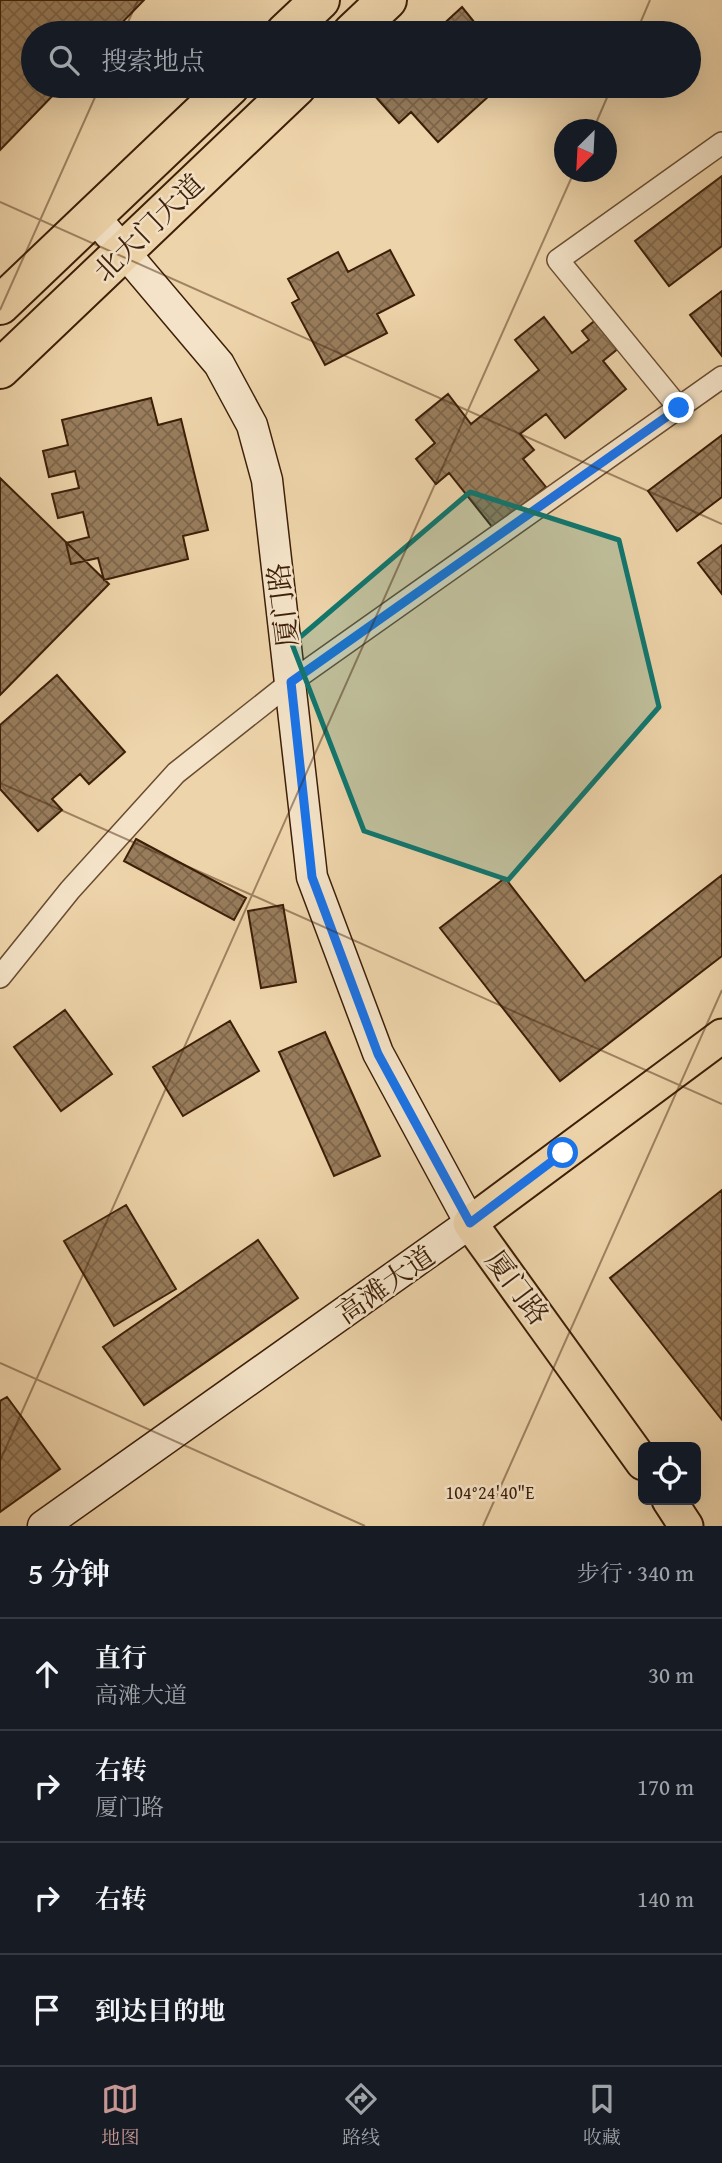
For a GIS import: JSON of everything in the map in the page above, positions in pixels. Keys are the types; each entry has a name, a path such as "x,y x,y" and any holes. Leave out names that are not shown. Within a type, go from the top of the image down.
{"highway":[{"path":"298,21 320,0"},
{"path":"365,21 387,0"},
{"name":"北大门大道","path":"0,305 217,98"},
{"name":"北大门大道","path":"0,369 284,98"}],"main road":[{"name":"厦门路","path":"93,215 219,364 252,425 267,480 312,877 378,1054 470,1223 638,1456"},
{"name":"高滩大道","path":"43,1526 470,1223 722,1036"},
{"path":"672,1505 687,1526"}],"street":[{"path":"679,408 558,260 722,143"},
{"path":"0,977 70,890 176,773 291,682 722,377"}],"highlighted area":[{"path":"470,492 619,540 659,707 508,880 364,831 292,644"}],"building":[{"path":"0,0 144,0 124,21 21,21 21,98 50,98 0,150"},
{"path":"462,7 473,21 447,21"},
{"path":"377,98 487,98 438,142 411,112 399,123"},
{"path":"722,176 722,246 669,286 635,241"},
{"path":"390,250 414,295 377,314 387,333 325,365 292,303 299,299 288,279 338,252 348,272"},
{"path":"722,291 722,356 690,315"},
{"path":"544,317 572,353 589,340 582,331 597,319 620,347 603,361 626,389 565,438 546,414 520,434 534,450 523,459 546,487 493,528 449,473 436,484 416,459 435,443 416,420 448,394 471,424 539,370 515,340"},
{"path":"151,398 158,425 181,419 208,530 183,536 188,559 104,580 98,558 71,564 66,543 89,537 83,512 58,518 52,494 79,488 75,471 49,477 43,451 68,445 62,420"},
{"path":"722,435 722,497 677,531 648,491"},
{"path":"0,478 109,584 0,695"},
{"path":"722,545 722,594 698,563"},
{"path":"57,675 125,752 89,784 80,774 52,799 62,810 38,831 0,789 0,725"},
{"path":"136,839 246,898 234,920 124,861"},
{"path":"722,875 722,956 560,1081 440,928 505,878 585,981"},
{"path":"283,905 296,982 261,988 248,911"},
{"path":"65,1010 112,1074 61,1111 14,1047"},
{"path":"230,1021 259,1071 183,1116 153,1067"},
{"path":"325,1032 380,1156 334,1176 279,1052"},
{"path":"722,1190 722,1420 610,1278"},
{"path":"126,1205 176,1289 114,1326 64,1241"},
{"path":"258,1240 298,1298 144,1405 103,1347"},
{"path":"7,1397 60,1469 0,1512 0,1401"}],"route":[{"path":"563,1153 470,1223 378,1054 312,877 291,682 679,408"}]}
